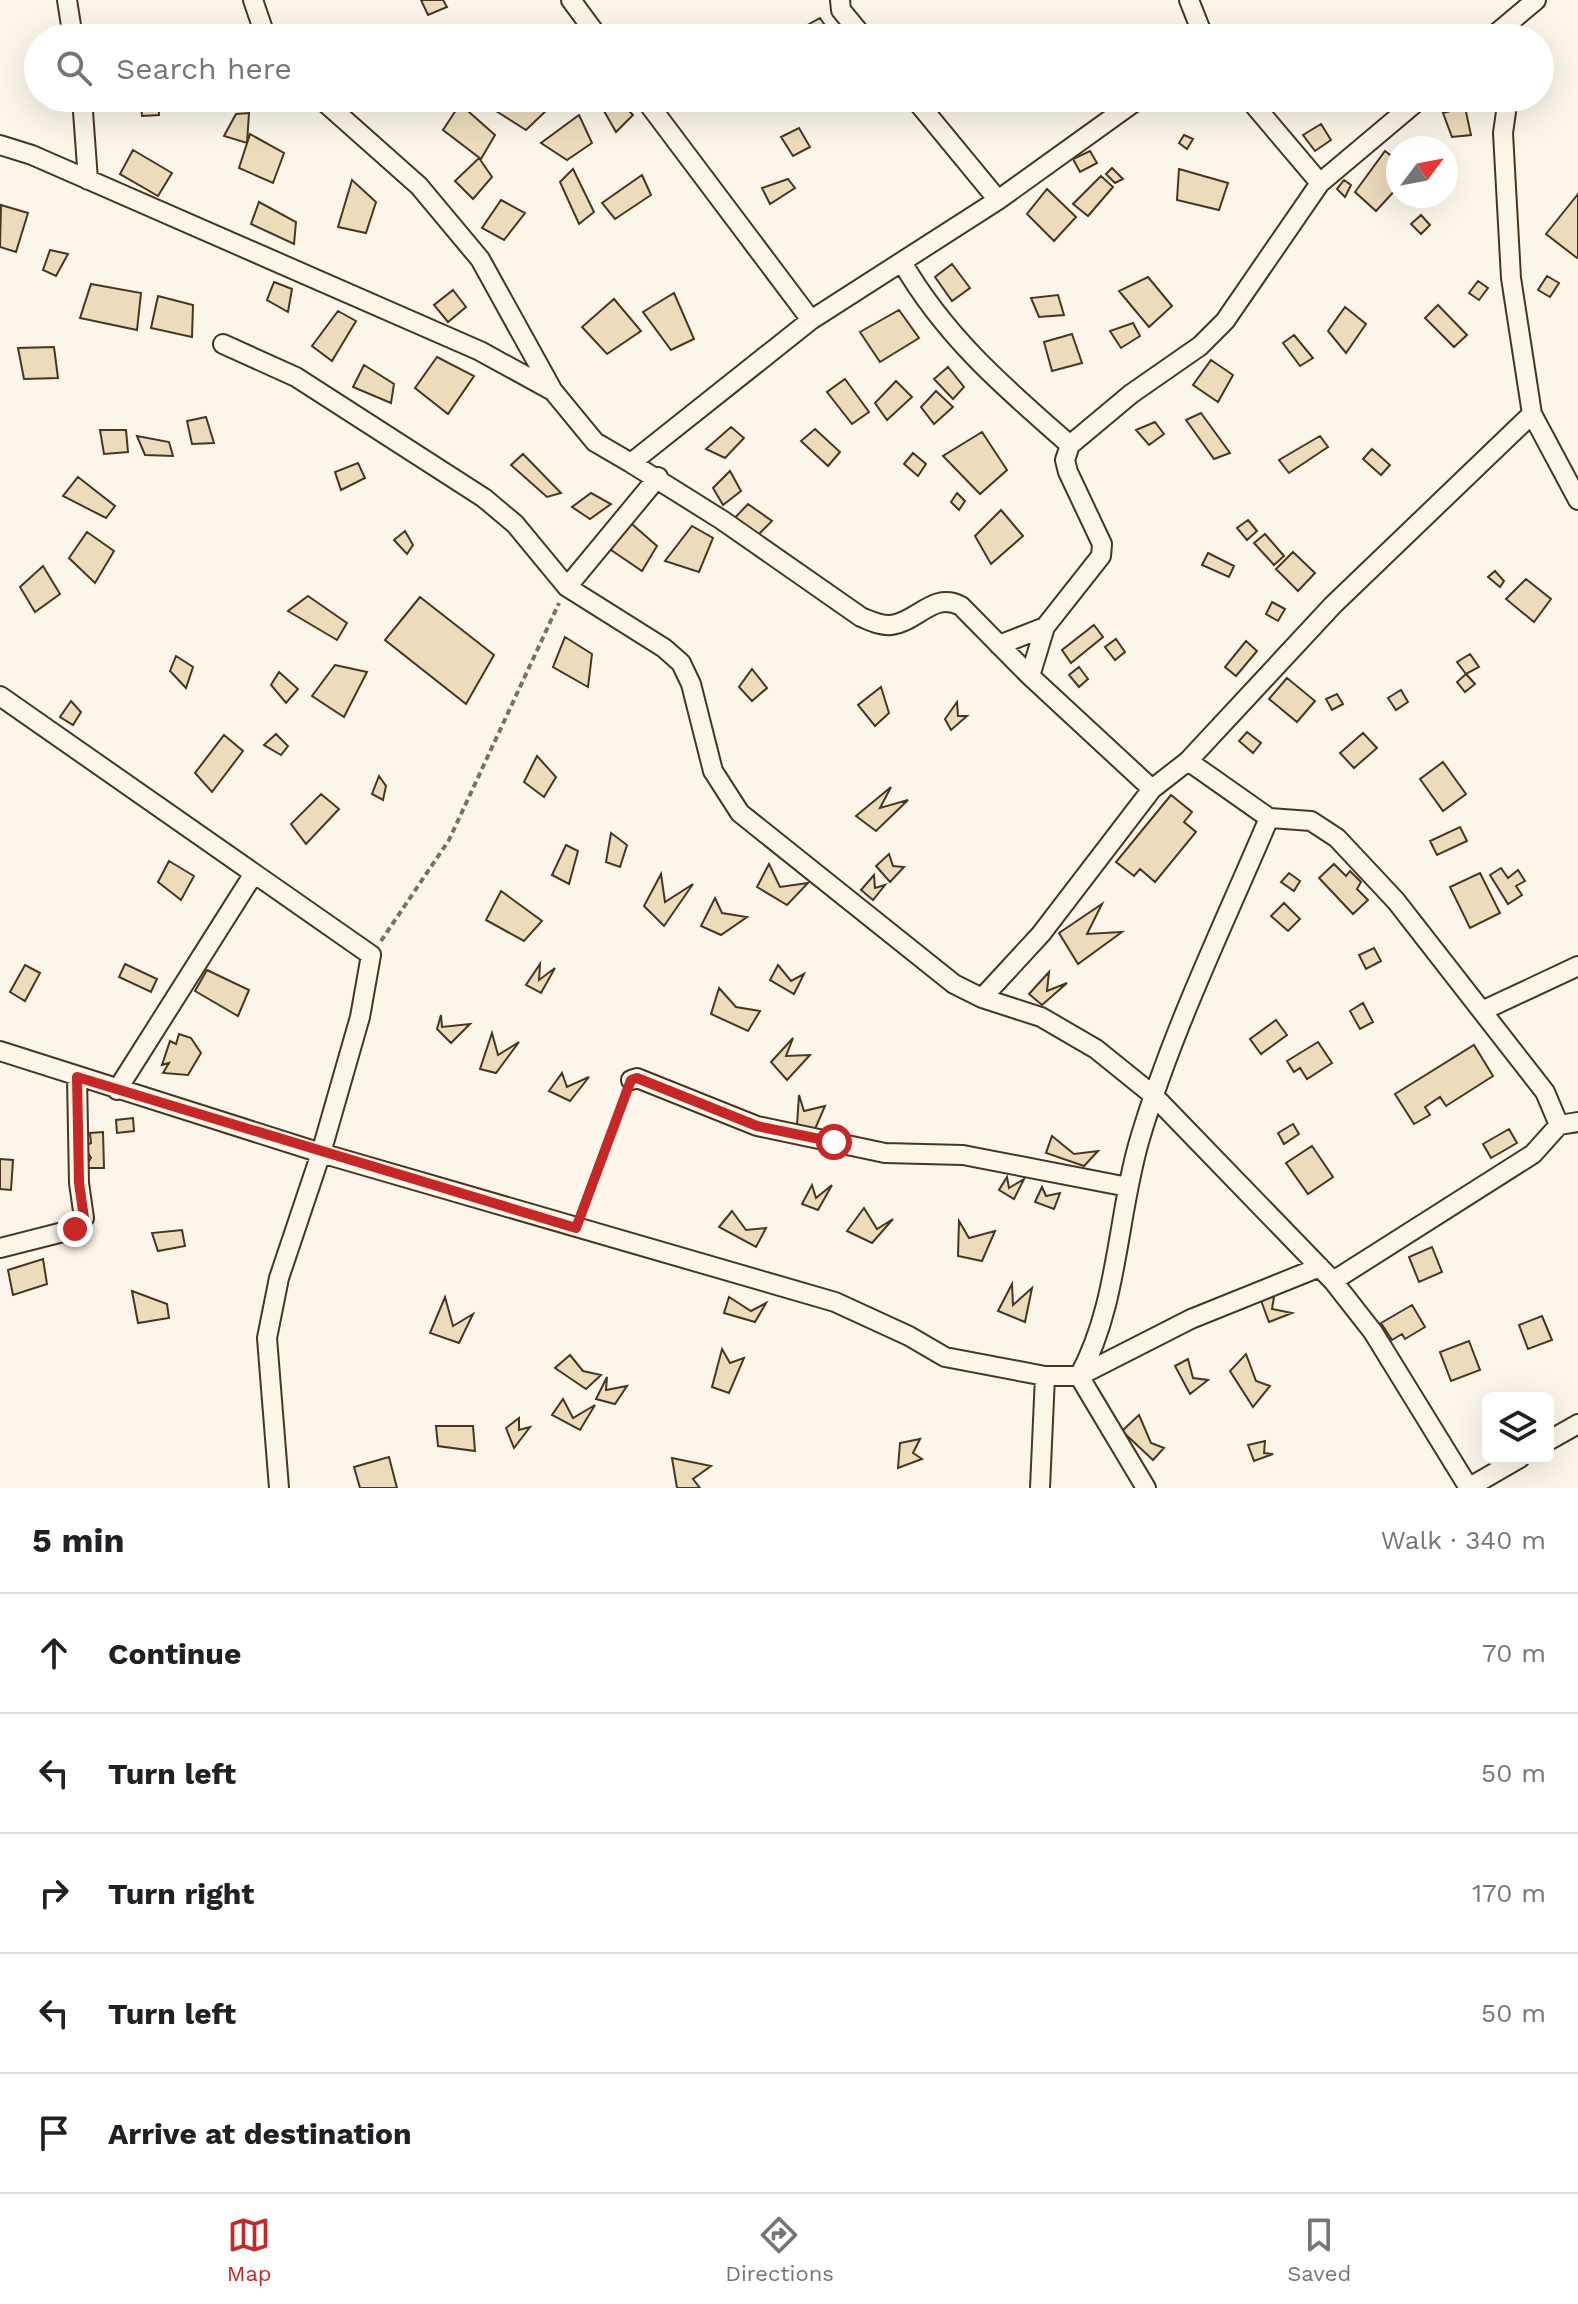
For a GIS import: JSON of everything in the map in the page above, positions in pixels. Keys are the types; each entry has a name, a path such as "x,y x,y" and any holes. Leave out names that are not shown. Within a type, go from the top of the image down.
{"street":[{"path":"67,0 71,24"},
{"path":"253,0 261,24"},
{"path":"571,0 589,24"},
{"path":"840,0 841,10 852,24"},
{"path":"1189,0 1198,24"},
{"path":"1514,24 1536,0"},
{"path":"83,112 88,180"},
{"path":"336,112 419,186 480,259 553,391 595,442 658,477 861,617 881,625 894,625 939,601 951,600 1152,789"},
{"path":"655,112 811,320"},
{"path":"926,112 998,200"},
{"path":"631,463 811,320 998,200 1121,112"},
{"path":"1260,112 1320,183"},
{"path":"1030,676 1045,627 1101,556 1102,544 1068,472 1065,460 1070,445 1131,394 1200,346 1225,321 1320,183 1404,112"},
{"path":"1506,112 1503,133 1511,278 1532,414 1578,500"},
{"path":"0,145 88,180 480,351 553,391"},
{"path":"902,262 950,334 987,372 1070,445"},
{"path":"223,344 296,377 484,498 515,524 567,587 664,648 681,663 691,684 713,771 740,813 954,984 982,998 1041,1017 1096,1049 1153,1095 1327,1274 1373,1332 1468,1488 1510,1464"},
{"path":"982,998 1041,934 1152,789 1188,761 1333,605 1532,414"},
{"path":"567,587 658,477"},
{"path":"999,645 1045,627"},
{"path":"0,696 371,955 360,1017 321,1153 279,1278 267,1338 279,1488"},
{"path":"0,1051 321,1153 835,1302 892,1327 945,1357 1045,1376 1079,1376 1191,1319 1327,1274 1533,1154 1569,1123 1396,901 1337,838 1311,821 1269,818 1188,761"},
{"path":"1079,1376 1094,1348 1128,1187 1153,1095 1269,818"},
{"path":"117,1090 253,875"},
{"path":"1482,1011 1578,966"},
{"path":"0,1248 75,1229 84,1218 79,1183 77,1077"},
{"path":"631,1080 637,1078 772,1129 885,1153 963,1155 1128,1187"},
{"path":"1040,1488 1045,1376"},
{"path":"1079,1376 1146,1488"},
{"path":"1554,1438 1578,1424"}],"path":[{"path":"371,955 449,840 567,587"},
{"path":"576,1228 631,1080"}],"building":[{"path":"421,0 443,0 447,7 428,15"},
{"path":"820,18 824,24 809,24"},
{"path":"142,112 159,112 159,115 142,116"},
{"path":"455,112 469,112 495,135 481,159 443,130"},
{"path":"498,112 545,112 526,130"},
{"path":"605,112 630,112 633,115 616,132"},
{"path":"1466,112 1471,135 1452,136 1443,113"},
{"path":"249,113 247,143 224,136 236,114"},
{"path":"579,115 592,143 567,160 541,143"},
{"path":"1321,124 1331,140 1315,151 1303,135"},
{"path":"799,128 810,147 793,156 781,137"},
{"path":"250,134 284,153 273,183 239,168"},
{"path":"1184,135 1193,139 1187,149 1179,143"},
{"path":"133,150 172,173 158,196 120,174"},
{"path":"1090,151 1097,163 1080,172 1073,159"},
{"path":"1385,151 1386,200 1376,211 1355,192"},
{"path":"479,158 492,177 473,199 455,181"},
{"path":"1112,168 1123,179 1115,183 1106,174"},
{"path":"573,169 594,212 579,224 560,182"},
{"path":"1179,169 1228,183 1219,210 1177,200"},
{"path":"642,175 651,195 615,219 602,203"},
{"path":"1101,176 1113,187 1088,216 1073,204"},
{"path":"788,179 795,188 770,204 762,188"},
{"path":"352,180 376,202 366,233 338,227"},
{"path":"1344,180 1351,185 1345,197 1337,189"},
{"path":"1047,189 1076,217 1054,241 1027,214"},
{"path":"1578,194 1578,257 1577,258 1546,234"},
{"path":"501,200 525,213 504,240 482,228"},
{"path":"259,202 296,222 294,244 251,224"},
{"path":"1,205 28,213 16,252 0,247"},
{"path":"1421,215 1430,225 1421,234 1411,224"},
{"path":"50,250 68,254 56,276 43,270"},
{"path":"952,264 970,288 952,301 935,277"},
{"path":"1547,276 1559,283 1550,297 1538,290"},
{"path":"1148,277 1172,306 1149,327 1119,291"},
{"path":"1478,281 1488,288 1479,300 1469,293"},
{"path":"274,282 292,289 288,312 267,300"},
{"path":"91,284 141,293 137,330 80,318"},
{"path":"453,290 466,307 448,322 434,305"},
{"path":"674,293 694,339 671,350 643,312"},
{"path":"1058,295 1064,315 1039,317 1031,298"},
{"path":"158,296 193,305 192,337 151,328"},
{"path":"614,299 641,331 607,354 582,327"},
{"path":"1438,305 1467,335 1454,347 1425,318"},
{"path":"1345,307 1366,324 1346,353 1328,331"},
{"path":"899,310 919,338 880,362 860,332"},
{"path":"338,311 356,321 332,361 312,346"},
{"path":"1133,323 1140,336 1121,348 1110,331"},
{"path":"1072,334 1082,363 1052,371 1044,342"},
{"path":"1294,335 1313,358 1300,366 1283,343"},
{"path":"54,347 58,378 24,379 18,348"},
{"path":"437,357 474,376 448,414 415,388"},
{"path":"1211,360 1233,375 1218,402 1193,385"},
{"path":"364,365 394,384 391,403 353,387"},
{"path":"948,367 964,387 953,399 934,379"},
{"path":"845,379 869,412 852,424 827,392"},
{"path":"896,381 912,397 887,420 875,403"},
{"path":"936,391 953,407 934,424 921,407"},
{"path":"1201,413 1230,453 1214,459 1186,420"},
{"path":"206,417 214,443 192,444 187,421"},
{"path":"1155,422 1164,434 1149,445 1136,430"},
{"path":"731,427 744,438 725,458 706,449"},
{"path":"815,429 840,452 828,466 801,441"},
{"path":"100,430 126,430 128,452 104,454"},
{"path":"982,432 1007,470 980,494 943,456"},
{"path":"137,436 169,442 173,456 145,455"},
{"path":"1320,436 1328,447 1289,473 1279,460"},
{"path":"1372,449 1390,465 1381,475 1363,459"},
{"path":"913,453 926,464 918,476 904,464"},
{"path":"523,454 561,493 547,497 511,465"},
{"path":"358,463 365,478 341,490 335,472"},
{"path":"730,471 741,491 723,505 713,488"},
{"path":"78,477 115,506 106,518 63,496"},
{"path":"591,493 611,504 590,519 572,507"},
{"path":"957,493 965,501 959,510 951,502"},
{"path":"748,504 772,521 756,537 729,524"},
{"path":"1001,510 1023,536 991,564 975,536"},
{"path":"625,518 657,546 642,571 611,550"},
{"path":"1248,520 1257,531 1247,540 1237,528"},
{"path":"692,526 713,538 699,572 665,561"},
{"path":"405,531 413,545 407,554 394,540"},
{"path":"87,532 114,551 95,583 69,558"},
{"path":"1265,534 1284,556 1274,565 1254,543"},
{"path":"1293,552 1315,573 1298,591 1276,569"},
{"path":"1208,553 1234,566 1229,577 1202,565"},
{"path":"43,566 60,594 35,612 20,587"},
{"path":"1495,571 1504,581 1500,587 1488,577"},
{"path":"1526,579 1551,599 1534,622 1506,599"},
{"path":"308,596 347,623 337,640 288,611"},
{"path":"420,597 494,655 466,704 385,640"},
{"path":"1272,602 1285,609 1278,621 1266,614"},
{"path":"1094,625 1103,637 1071,663 1062,650"},
{"path":"565,637 592,654 588,687 553,667"},
{"path":"1116,639 1125,652 1115,660 1105,647"},
{"path":"1246,641 1257,651 1236,676 1225,667"},
{"path":"1470,654 1479,667 1466,674 1457,662"},
{"path":"176,656 193,667 186,688 170,671"},
{"path":"335,665 367,672 344,717 312,696"},
{"path":"1079,667 1088,679 1079,687 1069,675"},
{"path":"752,669 767,688 752,701 739,687"},
{"path":"279,672 298,689 286,703 271,685"},
{"path":"1466,674 1475,684 1465,692 1457,682"},
{"path":"1287,678 1315,701 1297,722 1269,699"},
{"path":"881,687 889,713 875,726 858,705"},
{"path":"1401,690 1408,702 1396,710 1388,698"},
{"path":"1337,694 1343,704 1332,710 1326,699"},
{"path":"71,701 81,712 73,725 60,717"},
{"path":"957,702 958,716 967,716 951,730 945,719"},
{"path":"1247,732 1261,743 1253,753 1239,741"},
{"path":"1363,733 1377,748 1354,768 1340,753"},
{"path":"276,734 288,746 281,755 264,745"},
{"path":"224,735 243,751 212,792 195,773"},
{"path":"537,756 556,777 544,797 524,782"},
{"path":"1443,762 1466,794 1443,811 1420,779"},
{"path":"379,776 386,786 383,800 372,794"},
{"path":"891,787 880,808 908,800 876,831 856,816"},
{"path":"321,794 339,809 306,844 291,824"},
{"path":"1171,795 1192,812 1184,822 1196,832 1155,882 1140,869 1134,876 1116,862"},
{"path":"1460,827 1467,841 1437,855 1430,841"},
{"path":"611,833 627,845 620,867 606,862"},
{"path":"566,845 578,851 569,884 552,875"},
{"path":"889,854 893,866 904,867 890,882 876,866"},
{"path":"169,861 194,876 181,900 158,882"},
{"path":"769,864 780,887 808,883 787,905 757,887"},
{"path":"1334,864 1346,876 1350,871 1361,882 1357,889 1368,900 1353,914 1319,878"},
{"path":"1501,868 1508,878 1518,870 1525,881 1516,886 1522,895 1508,904 1490,875"},
{"path":"1289,873 1300,881 1294,891 1281,882"},
{"path":"1480,873 1500,913 1470,928 1450,887"},
{"path":"661,874 665,902 693,884 664,926 644,906"},
{"path":"874,875 875,888 885,885 873,900 861,890"},
{"path":"501,891 542,921 524,941 486,920"},
{"path":"715,898 722,913 747,917 721,935 701,926"},
{"path":"1284,903 1300,919 1288,931 1271,916"},
{"path":"1102,904 1087,934 1122,932 1078,964 1059,933"},
{"path":"1374,948 1381,961 1366,969 1359,955"},
{"path":"125,964 157,979 151,992 119,977"},
{"path":"540,964 539,980 555,968 541,993 526,985"},
{"path":"25,965 40,973 25,1001 10,992"},
{"path":"778,965 791,981 804,974 794,994 770,980"},
{"path":"207,970 249,990 238,1016 195,991"},
{"path":"1049,972 1047,991 1067,983 1042,1005 1029,994"},
{"path":"719,988 736,1007 760,1011 748,1031 711,1014"},
{"path":"1363,1003 1373,1022 1360,1029 1350,1011"},
{"path":"441,1015 442,1027 470,1024 451,1043 437,1029"},
{"path":"1276,1020 1287,1035 1261,1054 1250,1039"},
{"path":"492,1033 498,1055 519,1042 496,1073 480,1069"},
{"path":"179,1034 191,1038 201,1053 188,1075 163,1073 169,1063 162,1065 170,1041 176,1044"},
{"path":"793,1038 786,1056 810,1055 787,1080 771,1062"},
{"path":"1318,1042 1332,1063 1307,1079 1300,1068 1294,1072 1287,1061"},
{"path":"1474,1045 1493,1076 1446,1106 1440,1097 1425,1107 1430,1115 1414,1124 1395,1094"},
{"path":"562,1073 567,1087 589,1077 570,1101 549,1091"},
{"path":"799,1095 804,1111 825,1106 815,1129 797,1125"},
{"path":"133,1118 134,1131 117,1133 116,1120"},
{"path":"1293,1124 1299,1134 1284,1144 1278,1133"},
{"path":"1509,1129 1517,1143 1491,1158 1483,1144"},
{"path":"103,1132 104,1168 84,1168 91,1158 84,1146 91,1143 90,1133"},
{"path":"1052,1136 1074,1154 1098,1151 1084,1166 1046,1153"},
{"path":"1312,1146 1333,1177 1308,1194 1286,1163"},
{"path":"0,1159 13,1160 11,1190 0,1189"},
{"path":"1007,1177 1009,1188 1024,1179 1014,1199 999,1190"},
{"path":"812,1185 816,1198 832,1185 818,1210 802,1204"},
{"path":"1042,1187 1046,1196 1060,1193 1054,1209 1035,1202"},
{"path":"864,1208 877,1229 893,1219 872,1243 847,1231"},
{"path":"732,1211 746,1230 766,1228 756,1247 719,1227"},
{"path":"959,1221 969,1238 995,1231 982,1261 958,1256"},
{"path":"182,1230 185,1246 158,1251 152,1233"},
{"path":"1432,1247 1442,1272 1419,1282 1409,1257"},
{"path":"43,1259 47,1284 13,1295 8,1270"},
{"path":"1012,1284 1013,1305 1032,1288 1025,1322 998,1311"},
{"path":"132,1291 167,1304 169,1318 138,1323"},
{"path":"445,1297 453,1326 473,1314 459,1343 430,1333"},
{"path":"729,1297 751,1311 766,1303 755,1322 724,1313"},
{"path":"1274,1297 1272,1309 1292,1313 1269,1322 1260,1298"},
{"path":"1412,1305 1425,1327 1405,1339 1402,1334 1392,1340 1381,1323"},
{"path":"1542,1316 1552,1340 1528,1349 1519,1325"},
{"path":"1469,1341 1480,1370 1451,1381 1440,1352"},
{"path":"722,1349 730,1363 744,1358 729,1393 712,1387"},
{"path":"1246,1354 1256,1381 1270,1386 1253,1407 1230,1371"},
{"path":"570,1355 583,1371 601,1375 586,1389 555,1368"},
{"path":"1188,1359 1193,1378 1208,1380 1190,1394 1175,1366"},
{"path":"607,1377 606,1390 627,1386 615,1404 596,1399"},
{"path":"563,1399 573,1418 595,1405 580,1430 552,1415"},
{"path":"1139,1415 1151,1443 1164,1448 1153,1460 1122,1431"},
{"path":"519,1418 519,1430 530,1427 514,1448 506,1428"},
{"path":"436,1426 473,1426 475,1451 438,1446"},
{"path":"920,1439 913,1453 922,1459 898,1468 900,1443"},
{"path":"1265,1441 1264,1453 1273,1454 1254,1461 1248,1445"},
{"path":"389,1457 397,1488 360,1488 354,1467"},
{"path":"672,1458 711,1466 693,1479 700,1488 677,1488"}],"route":[{"path":"75,1229 84,1218 79,1183 77,1077 576,1228 627,1087 631,1080 637,1078 757,1126 834,1142"}]}
